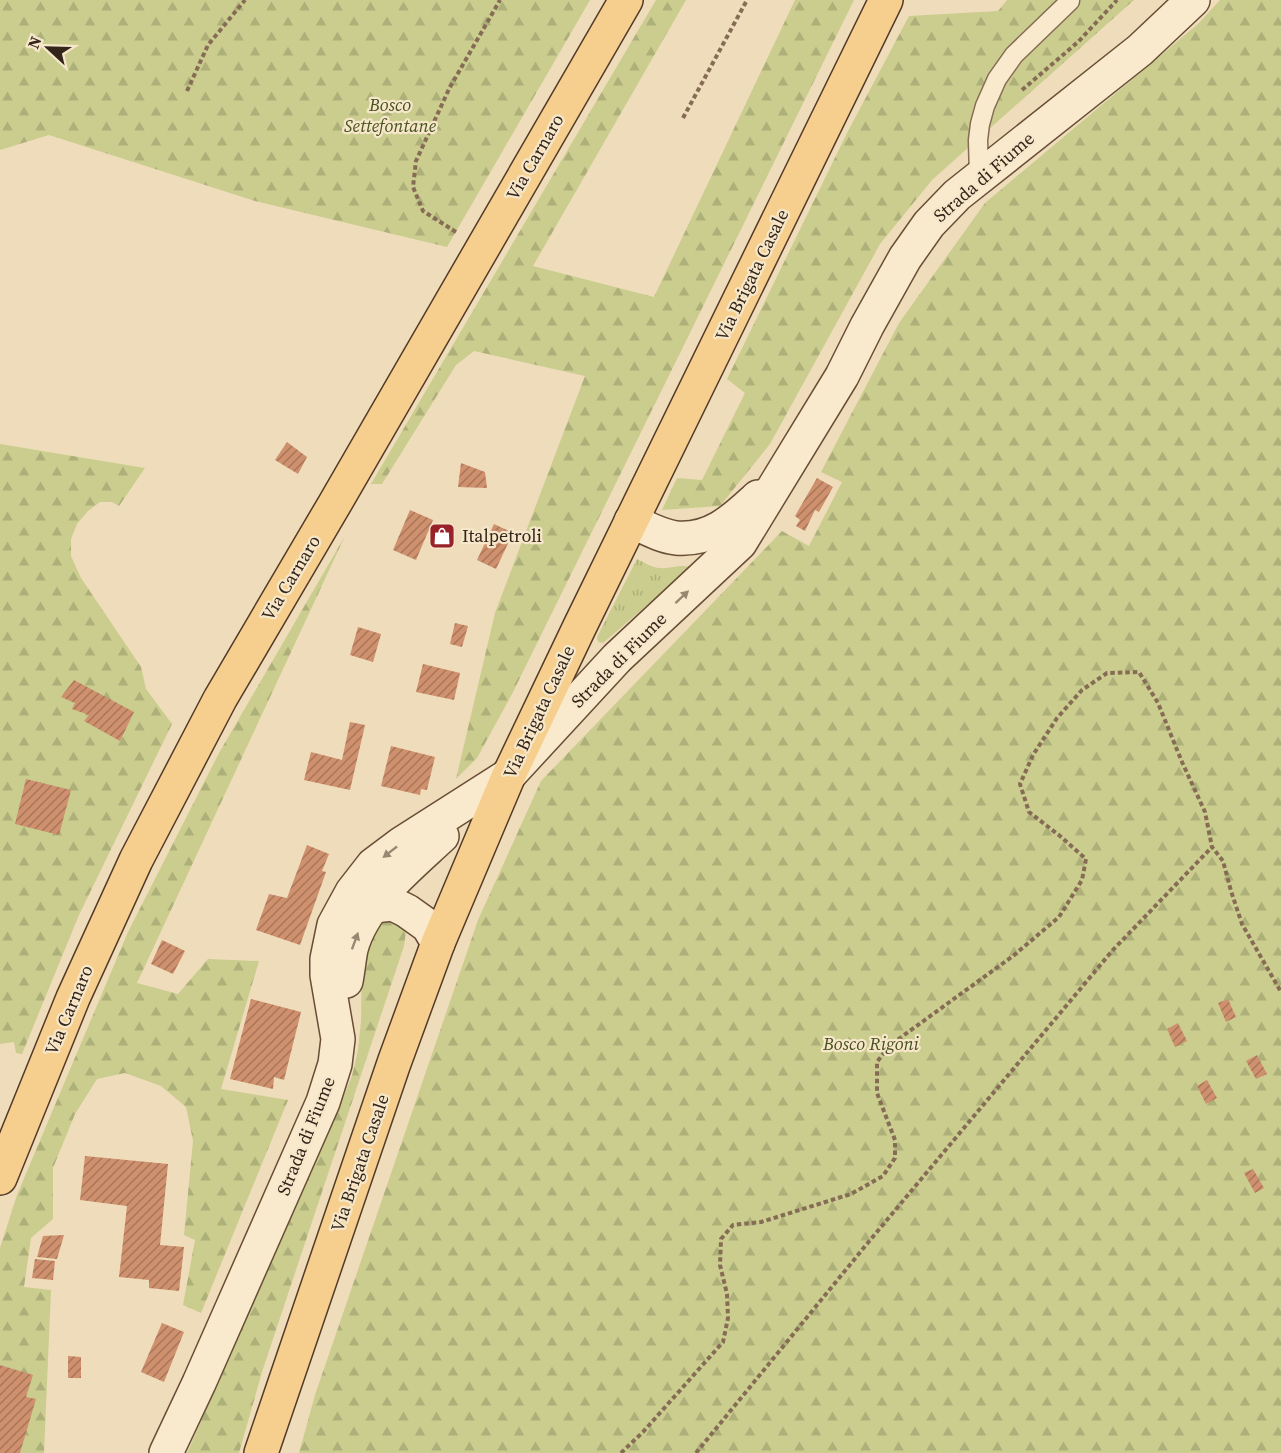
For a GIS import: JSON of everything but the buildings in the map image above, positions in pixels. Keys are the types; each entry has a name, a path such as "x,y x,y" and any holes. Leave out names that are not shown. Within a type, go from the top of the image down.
{"main road":[{"name":"Via Carnaro","path":"0,1178 73,998 136,860 220,699 626,0"},
{"name":"Via Brigata Casale","path":"261,1453 390,1074 438,943 509,775 886,0"},
{"name":"Strada di Fiume","path":"166,1453 323,1102 338,1040 327,975 327,958 334,925 352,892 373,865 401,844 509,775 616,658 740,543 842,376 905,258 929,224 957,195 1132,57 1193,0"},
{"path":"631,521 675,538 701,536 728,524 782,476"},
{"path":"338,1040 352,947 361,924 390,885 509,775"},
{"path":"373,906 393,904 407,911 428,926 438,943"}],"lane":[{"path":"980,177 978,140 980,124 986,102 997,79 1014,54 1070,1"}],"path":[{"path":"187,91 208,45 245,0"},
{"path":"482,249 423,211 413,187 416,161 449,89 500,0"},
{"path":"683,118 747,0"},
{"path":"986,102 1011,100 1078,42 1118,0"},
{"path":"621,1453 643,1432 723,1342 728,1318 727,1294 720,1265 721,1239 733,1225 761,1222 851,1194 883,1176 895,1158 895,1140 877,1093 877,1062 889,1046 1013,956 1059,917 1083,880 1086,859 1029,812 1020,784 1032,755 1057,718 1082,690 1107,673 1139,672 1158,703 1205,812 1212,847 1223,861 1242,924 1281,992"},
{"path":"696,1453 878,1230 1112,951 1212,847"}],"green space":[{"name":"Bosco Settefontane","path":"0,0 590,0 447,247 255,201 49,135 0,150"},
{"path":"656,0 686,0 533,266 654,297 795,0 854,0 512,694 477,758 456,779 495,613 585,376 474,351 456,365 382,484 371,484"},
{"path":"1007,0 1134,0 932,180 880,244 770,444 720,506 662,510 677,478 702,480 745,393 727,379 847,133 909,16 998,11"},
{"name":"Bosco Rigoni","path":"1220,0 1281,0 1281,1453 299,1453 315,1395 478,920 541,781 782,531 809,546 842,482 821,472 899,323 985,203 1198,24"},
{"path":"0,444 145,468 119,506 112,502 100,502 77,524 71,539 71,556 81,578 141,667 146,689 172,724 79,915 22,1054 16,1053 14,1042 0,1044"},
{"path":"345,536 137,983 178,994 208,959 259,961 221,1089 288,1100 201,1313 183,1305 195,1240 184,1235 193,1141 186,1107 161,1086 125,1073 97,1079 75,1114 53,1168 53,1219 31,1238 24,1287 51,1290 44,1453 0,1453 0,1248 17,1195 128,932 219,753"},
{"path":"637,559 657,568 690,567 603,643 598,642 597,637"},
{"path":"379,916 402,920 406,931 404,946 262,1372 239,1453 187,1453 352,1076 361,1021 362,948"}],"place":[{"name":"Italpetroli","path":"442,536"}]}
